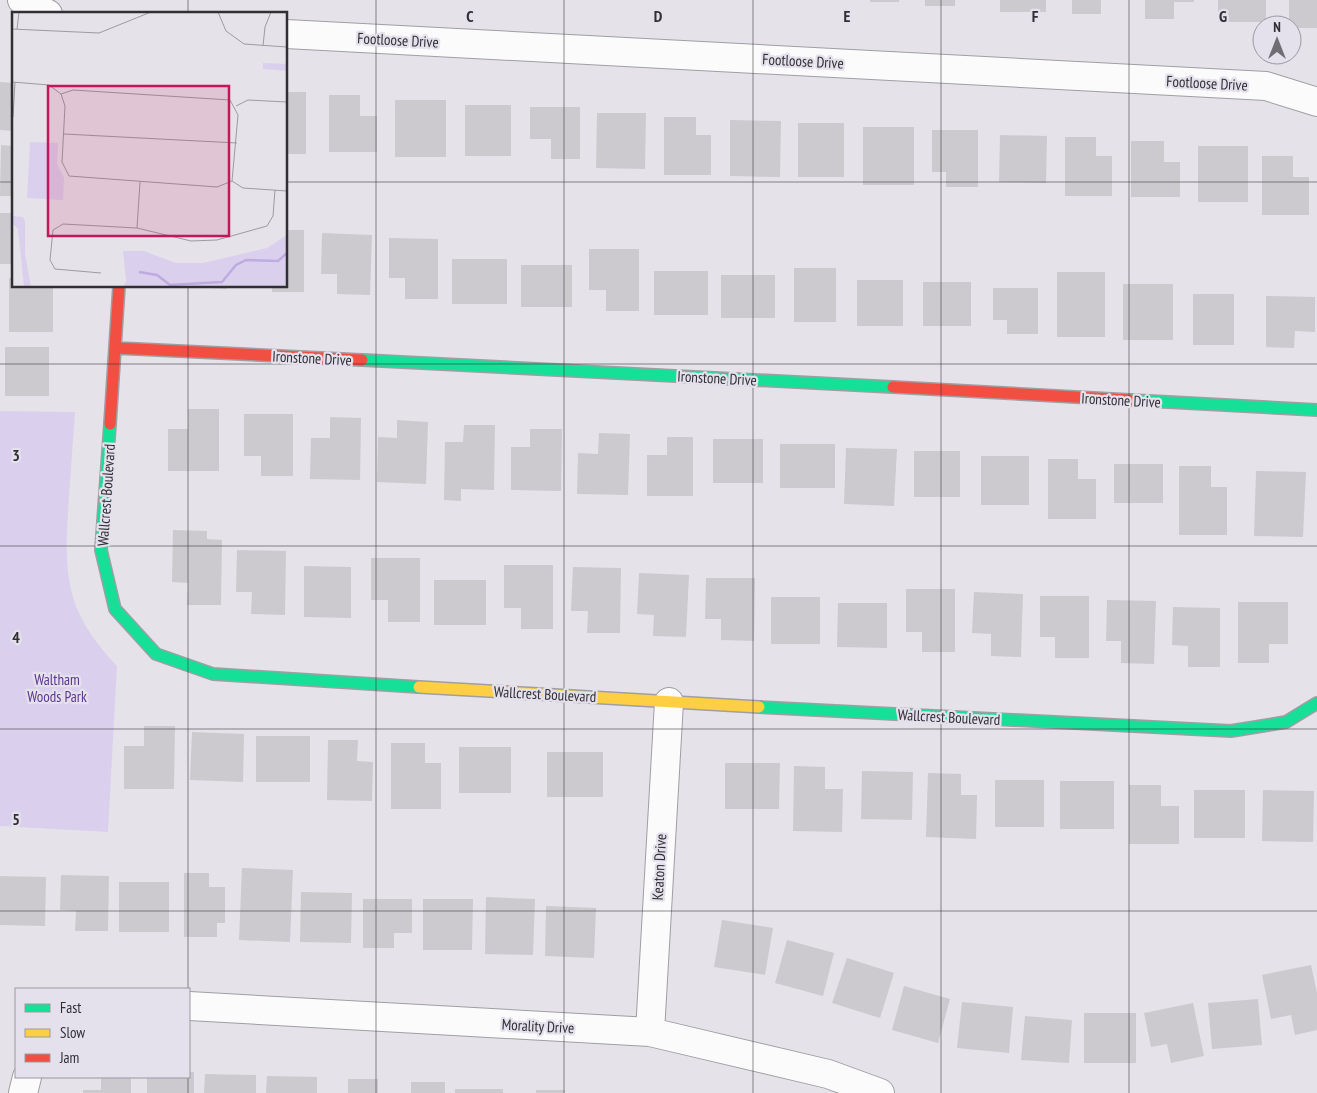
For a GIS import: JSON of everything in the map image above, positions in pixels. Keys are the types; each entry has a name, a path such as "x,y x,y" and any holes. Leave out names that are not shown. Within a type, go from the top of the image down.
{"street":[{"path":"22,0 44,12"},
{"name":"Footloose Drive","path":"288,34 1266,86 1317,102"},
{"name":"Wallcrest Boulevard","path":"119,288 101,550 115,610 156,654 213,674 669,702 1230,732 1286,722 1317,703"},
{"name":"Ironstone Drive","path":"116,348 804,382 1317,410"},
{"name":"Keaton Drive","path":"650,1032 669,702"},
{"name":"Morality Drive","path":"190,1006 650,1032 828,1074 880,1093"}],"green space":[{"name":"Waltham Woods Park","path":"0,411 75,412 67,540 70,585 79,613 87,627 117,666 108,832 0,826"}],"building":[{"path":"870,0 899,0 899,2 870,2"},
{"path":"925,0 955,0 955,6 925,6"},
{"path":"1000,0 1046,0 1046,12 1000,12"},
{"path":"1072,0 1101,0 1101,14 1072,14"},
{"path":"1145,0 1194,0 1194,2 1174,2 1174,19 1145,19"},
{"path":"1218,0 1266,0 1266,15 1252,15 1252,22 1218,22"},
{"path":"1289,0 1317,0 1317,28 1302,28 1302,15 1289,15"},
{"path":"0,82 12,83 12,131 0,130"},
{"path":"288,92 306,92 306,154 288,154"},
{"path":"329,95 360,95 360,116 377,116 377,152 329,152"},
{"path":"395,100 446,100 446,157 395,157"},
{"path":"465,105 511,105 511,156 465,156"},
{"path":"530,107 580,107 580,159 551,159 551,139 530,139"},
{"path":"597,113 646,113 645,169 596,168"},
{"path":"664,117 696,117 696,135 711,135 711,175 664,175"},
{"path":"730,120 781,121 780,177 730,176"},
{"path":"798,123 844,123 844,177 798,177"},
{"path":"863,127 914,127 914,185 863,185"},
{"path":"932,130 978,130 978,187 946,187 946,172 932,172"},
{"path":"1000,135 1047,136 1046,183 999,182"},
{"path":"1065,137 1096,137 1096,156 1112,156 1112,196 1065,196"},
{"path":"1131,141 1164,141 1164,162 1180,162 1180,197 1131,197"},
{"path":"1,145 12,146 12,196 0,196"},
{"path":"1198,146 1248,146 1248,202 1198,202"},
{"path":"1262,156 1293,156 1293,177 1309,177 1309,215 1262,215"},
{"path":"0,213 12,213 12,264 0,264"},
{"path":"288,230 304,230 304,292 272,292 272,288 288,288"},
{"path":"322,233 372,235 370,295 337,294 337,274 321,274"},
{"path":"389,238 438,239 438,299 405,299 405,278 389,278"},
{"path":"589,249 639,249 639,311 606,311 606,290 589,290"},
{"path":"452,259 507,259 507,304 452,304"},
{"path":"521,265 572,265 572,307 521,307"},
{"path":"794,268 836,268 836,322 794,322"},
{"path":"654,271 708,271 708,315 654,315"},
{"path":"1057,272 1105,272 1105,337 1057,337"},
{"path":"721,275 775,275 775,318 721,318"},
{"path":"9,278 12,278 12,288 53,288 53,332 9,332"},
{"path":"857,280 903,280 903,326 857,326"},
{"path":"923,282 971,282 971,326 923,326"},
{"path":"1123,284 1173,284 1173,340 1123,340"},
{"path":"993,288 1038,288 1038,334 1007,334 1007,320 993,320"},
{"path":"1193,294 1234,294 1234,345 1193,345"},
{"path":"1266,296 1315,297 1315,332 1295,331 1294,348 1266,347"},
{"path":"5,347 49,347 49,396 5,396"},
{"path":"188,409 219,409 219,471 168,471 168,429 188,429"},
{"path":"244,414 293,414 293,476 261,476 261,456 244,456"},
{"path":"330,417 361,418 360,480 310,479 311,438 330,438"},
{"path":"397,420 428,422 426,484 377,482 378,437 397,438"},
{"path":"464,425 495,425 494,490 461,489 461,501 444,500 445,442 463,442"},
{"path":"530,429 562,429 561,491 511,490 511,447 530,447"},
{"path":"599,433 630,434 628,495 577,494 578,453 598,454"},
{"path":"667,437 693,437 693,496 647,496 647,455 667,455"},
{"path":"713,439 763,439 763,483 713,483"},
{"path":"780,444 835,444 835,488 780,488"},
{"path":"846,448 897,449 894,506 844,504"},
{"path":"914,451 960,451 960,497 914,497"},
{"path":"981,456 1029,456 1029,505 981,505"},
{"path":"1048,459 1078,459 1078,479 1096,479 1096,519 1048,519"},
{"path":"1114,464 1163,464 1163,503 1114,503"},
{"path":"1179,466 1211,466 1211,487 1227,487 1227,535 1179,535"},
{"path":"1256,471 1306,472 1303,537 1254,536"},
{"path":"173,530 207,531 207,539 222,540 221,605 187,605 188,583 172,582"},
{"path":"237,550 286,551 285,615 251,614 252,592 236,592"},
{"path":"371,558 420,558 420,622 388,622 388,600 371,600"},
{"path":"504,565 553,565 553,629 521,629 521,608 504,608"},
{"path":"304,566 351,567 351,618 304,617"},
{"path":"573,567 621,568 620,633 587,633 588,611 571,611"},
{"path":"639,573 689,575 686,637 653,636 654,615 637,614"},
{"path":"706,578 755,578 754,641 721,640 721,619 705,619"},
{"path":"434,580 486,580 486,625 434,625"},
{"path":"906,589 955,589 955,652 922,652 922,632 906,632"},
{"path":"974,592 1023,594 1021,657 991,656 991,634 972,633"},
{"path":"1040,596 1089,596 1089,658 1055,658 1055,637 1040,637"},
{"path":"771,597 820,597 820,644 771,644"},
{"path":"1107,600 1156,601 1154,664 1121,663 1121,641 1106,641"},
{"path":"1238,602 1288,602 1288,644 1269,644 1269,663 1238,663"},
{"path":"838,603 887,603 887,648 837,647"},
{"path":"1173,607 1220,608 1220,667 1188,667 1188,646 1172,645"},
{"path":"144,726 175,726 174,789 124,789 124,746 144,746"},
{"path":"192,732 244,734 243,782 190,780"},
{"path":"256,736 310,736 310,782 256,782"},
{"path":"328,740 358,740 357,761 373,762 372,801 327,800"},
{"path":"391,743 425,743 425,763 441,763 441,809 391,809"},
{"path":"459,747 511,747 511,793 459,793"},
{"path":"547,752 603,752 603,797 547,797"},
{"path":"725,763 780,763 779,809 725,809"},
{"path":"794,766 825,767 825,789 843,789 842,832 793,831"},
{"path":"862,771 913,772 912,820 861,819"},
{"path":"928,773 961,774 961,795 977,795 976,839 926,837"},
{"path":"995,780 1044,780 1044,827 995,827"},
{"path":"1060,781 1114,781 1114,829 1060,829"},
{"path":"1129,785 1161,785 1161,806 1179,806 1179,844 1129,844"},
{"path":"1194,790 1245,790 1245,838 1194,838"},
{"path":"1263,790 1314,791 1313,842 1262,841"},
{"path":"242,868 293,870 290,942 239,940"},
{"path":"184,873 209,873 209,887 225,887 225,923 217,923 217,937 184,937"},
{"path":"61,875 109,876 108,931 75,931 76,911 60,910"},
{"path":"0,876 46,877 45,926 0,925"},
{"path":"119,882 169,882 169,932 119,932"},
{"path":"301,892 352,893 351,943 300,942"},
{"path":"486,897 535,899 533,955 485,954"},
{"path":"363,899 412,899 412,933 394,933 394,948 363,948"},
{"path":"423,899 473,899 472,950 423,950"},
{"path":"546,906 596,908 594,958 545,956"},
{"path":"722,920 773,928 765,975 714,967"},
{"path":"787,940 834,953 823,996 775,983"},
{"path":"847,958 894,973 880,1018 832,1003"},
{"path":"1311,965 1317,993 1317,1030 1295,1035 1291,1015 1271,1019 1262,975"},
{"path":"904,986 950,999 938,1043 892,1030"},
{"path":"1258,999 1262,1045 1212,1049 1208,1003"},
{"path":"962,1002 1013,1007 1009,1053 957,1048"},
{"path":"1193,1003 1204,1056 1171,1063 1167,1044 1151,1047 1144,1013"},
{"path":"1084,1013 1136,1013 1136,1063 1084,1063"},
{"path":"1025,1016 1072,1020 1069,1063 1021,1060"},
{"path":"190,1072 194,1072 194,1093 147,1093 147,1078 190,1078"},
{"path":"205,1074 256,1075 256,1093 204,1093"},
{"path":"267,1076 317,1077 317,1093 266,1093"},
{"path":"101,1078 131,1078 131,1093 83,1093 83,1090 101,1090"},
{"path":"348,1079 378,1079 378,1093 348,1093"},
{"path":"411,1082 445,1082 445,1093 411,1093"},
{"path":"455,1089 503,1089 503,1093 455,1093"},
{"path":"536,1090 565,1090 565,1093 536,1093"}],"traffic: fast":[{"path":"362,360 893,387"},
{"path":"1130,400 1317,410"},
{"path":"110,424 101,550 115,609 156,654 213,674 419,687"},
{"path":"759,707 1231,731 1286,722 1317,703"}],"traffic: slow":[{"path":"419,687 759,707"}],"traffic: jam":[{"path":"110,424 119,288"},
{"path":"116,348 362,360"},
{"path":"893,387 1130,400"}]}
